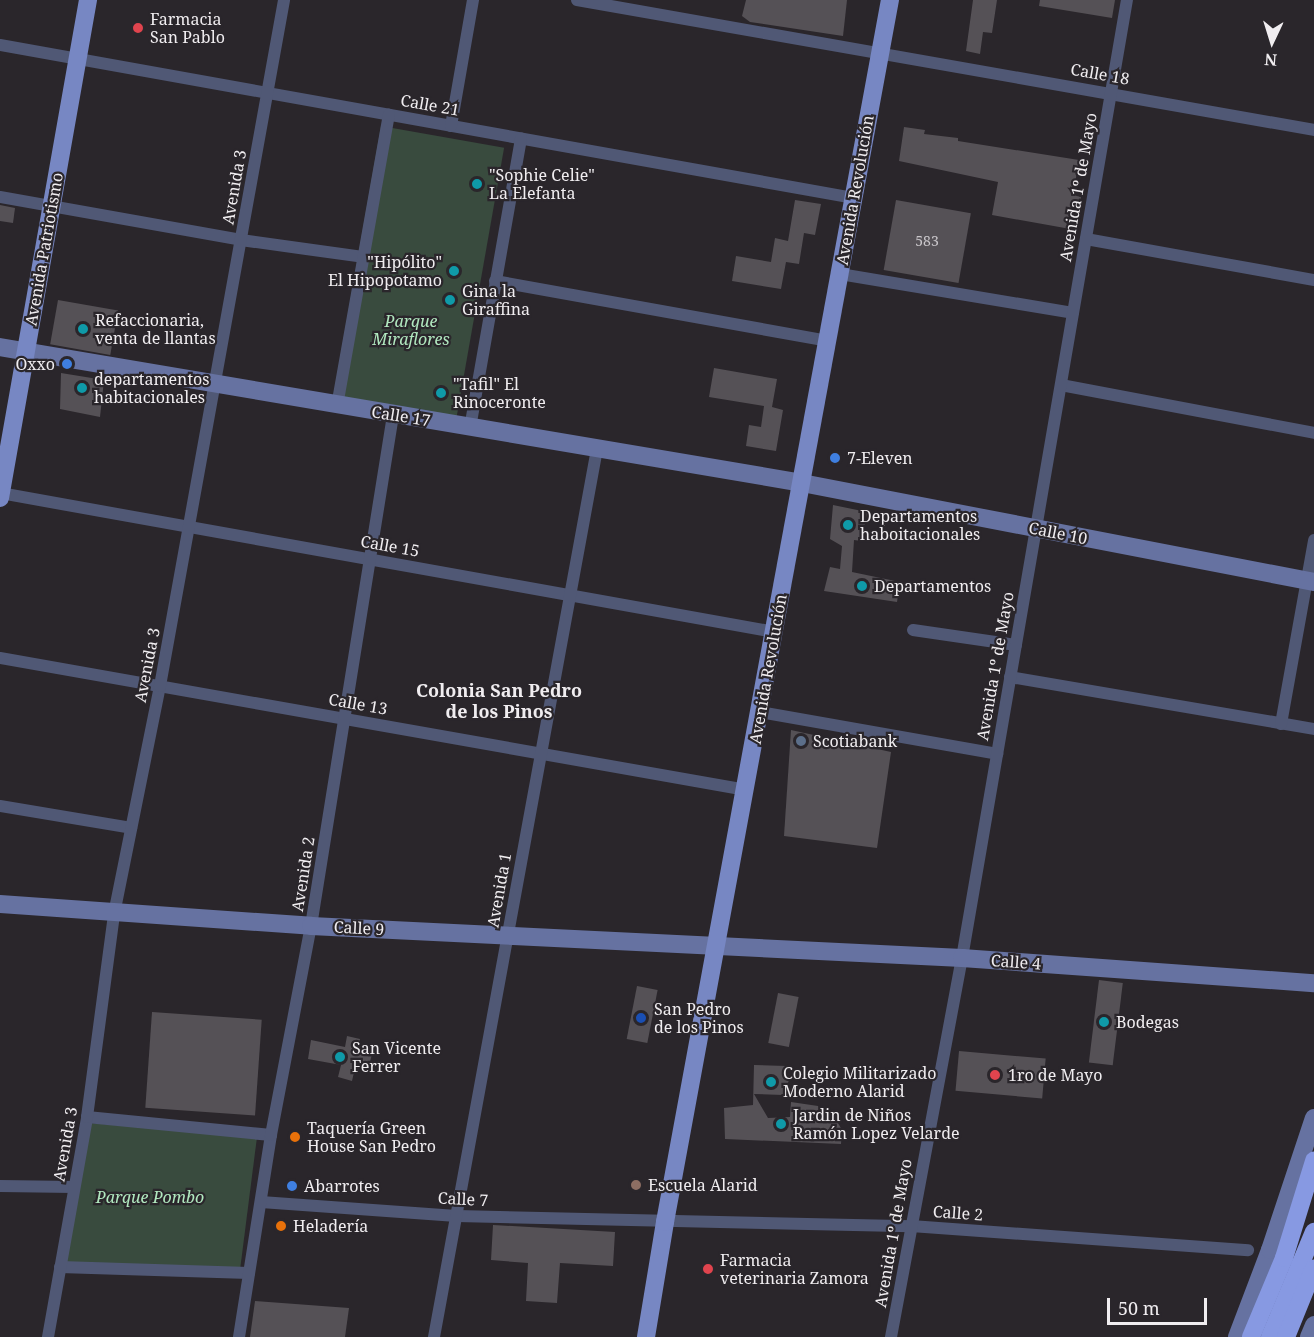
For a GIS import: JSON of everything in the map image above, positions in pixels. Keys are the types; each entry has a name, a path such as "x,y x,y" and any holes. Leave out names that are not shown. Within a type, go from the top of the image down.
{"highway":[{"path":"1251,1337 1284,1258 1314,1161"},
{"path":"1259,1337 1314,1197"},
{"path":"1270,1337 1314,1232"},
{"path":"1286,1337 1314,1268"}],"main road":[{"name":"Avenida Patriotismo","path":"0,495 88,0"},
{"name":"Avenida Revolución","path":"646,1337 665,1222 718,945 890,0"}],"street":[{"name":"Avenida 3","path":"48,1337 87,1117 114,914 160,686 284,0"},
{"path":"451,126 473,0"},
{"name":"Calle 18","path":"577,0 880,51 1314,130"},
{"name":"Avenida 1º de Mayo","path":"891,1337 962,958 1127,0"},
{"name":"Calle 21","path":"0,45 267,95 854,198"},
{"path":"337,406 389,115"},
{"path":"470,428 521,138"},
{"path":"0,197 241,240 363,257"},
{"path":"1086,239 1314,280"},
{"path":"840,274 1073,313"},
{"path":"495,281 828,341"},
{"name":"Calle 17","path":"0,347 337,406 802,483"},
{"path":"1061,385 1314,433"},
{"name":"Avenida 2","path":"239,1337 271,1135 311,926 393,415"},
{"name":"Avenida 1","path":"434,1337 597,449"},
{"name":"Calle 10","path":"802,483 1310,581"},
{"name":"Calle 15","path":"0,495 775,632"},
{"path":"1281,724 1310,581 1314,540"},
{"path":"913,630 1016,645"},
{"name":"Calle 13","path":"0,658 746,790"},
{"path":"1010,677 1314,729"},
{"path":"760,712 997,754"},
{"path":"0,806 131,828"},
{"name":"Calle 9","path":"0,904 114,914 311,926 718,945"},
{"name":"Calle 4","path":"718,945 962,958 1314,983"},
{"path":"87,1117 271,1135"},
{"path":"1237,1337 1270,1250 1314,1118"},
{"path":"0,1186 74,1187"},
{"name":"Calle 7","path":"261,1202 456,1216 665,1222"},
{"name":"Calle 2","path":"665,1222 911,1226 1248,1250"},
{"path":"60,1267 249,1273"},
{"path":"1309,1337 1314,1326"}],"green space":[{"name":"Parque Miraflores","path":"381,126 504,148 457,418 333,396"},
{"name":"Parque Pombo","path":"90,1123 257,1137 240,1270 66,1263"}],"building":[{"path":"746,0 847,0 843,36 750,22 742,16"},
{"path":"973,0 997,0 992,33 983,32 980,54 966,51"},
{"path":"1040,0 1115,0 1112,18 1039,6"},
{"path":"904,127 925,130 924,134 958,138 958,141 1079,160 1073,195 1081,197 1076,230 992,215 998,182 899,161"},
{"path":"795,200 821,204 815,235 804,233 799,264 786,262 781,289 732,281 736,256 771,262 775,238 788,241"},
{"path":"896,200 971,213 959,283 884,270"},
{"path":"0,205 15,208 13,223 0,221"},
{"name":"Refaccionaria, venta de llantas","path":"58,300 118,311 110,355 50,344"},
{"path":"714,368 777,379 772,407 783,410 776,451 746,446 749,425 761,427 764,406 709,397"},
{"name":"departamentos habitacionales","path":"61,373 104,380 100,417 60,409"},
{"path":"833,505 867,512 862,541 854,540 852,572 900,582 897,602 824,591 830,567 840,569 842,546 830,539"},
{"path":"791,730 891,752 877,848 784,836"},
{"name":"Bodegas","path":"1099,980 1123,983 1113,1065 1089,1062"},
{"path":"637,986 658,990 647,1043 627,1039"},
{"path":"778,993 799,997 789,1047 768,1043"},
{"path":"152,1012 262,1020 255,1115 145,1108"},
{"name":"San Vicente Ferrer","path":"347,1036 360,1039 358,1051 372,1054 368,1070 355,1068 352,1081 338,1077 341,1065 308,1059 311,1040 345,1047"},
{"path":"959,1051 1046,1059 1042,1098 956,1091"},
{"name":"Jardin de Niños Ramón Lopez Velarde","path":"754,1065 786,1066 786,1076 790,1078 783,1095 754,1094 768,1118 790,1117 791,1102 818,1106 831,1111 842,1130 841,1144 725,1139 724,1108 753,1105"},
{"path":"493,1225 615,1232 613,1266 560,1263 557,1303 526,1301 528,1263 491,1260"},
{"path":"255,1301 349,1308 345,1337 250,1337"}],"place":[{"name":"Farmacia San Pablo","path":"138,28"},
{"name":"\"Sophie Celie\" La Elefanta","path":"477,184"},
{"name":"\"Hipólito\" El Hipopotamo","path":"454,271"},
{"name":"Gina la Giraffina","path":"450,300"},
{"name":"Refaccionaria, venta de llantas","path":"83,329"},
{"name":"Oxxo","path":"67,364"},
{"name":"departamentos habitacionales","path":"82,388"},
{"name":"\"Tafil\" El Rinoceronte","path":"441,393"},
{"name":"7-Eleven","path":"835,458"},
{"name":"Departamentos haboitacionales","path":"848,525"},
{"name":"Departamentos","path":"862,586"},
{"name":"Scotiabank","path":"801,741"},
{"name":"San Pedro de los Pinos","path":"641,1018"},
{"name":"Bodegas","path":"1104,1022"},
{"name":"San Vicente Ferrer","path":"340,1057"},
{"name":"1ro de Mayo","path":"995,1075"},
{"name":"Colegio Militarizado Moderno Alarid","path":"771,1082"},
{"name":"Jardin de Niños Ramón Lopez Velarde","path":"781,1124"},
{"name":"Taquería Green House San Pedro","path":"295,1137"},
{"name":"Escuela Alarid","path":"636,1185"},
{"name":"Abarrotes","path":"292,1186"},
{"name":"Heladería","path":"281,1226"},
{"name":"Farmacia veterinaria Zamora","path":"708,1269"}],"district":[{"name":"Colonia San Pedro de los Pinos","path":"499,701"}]}
